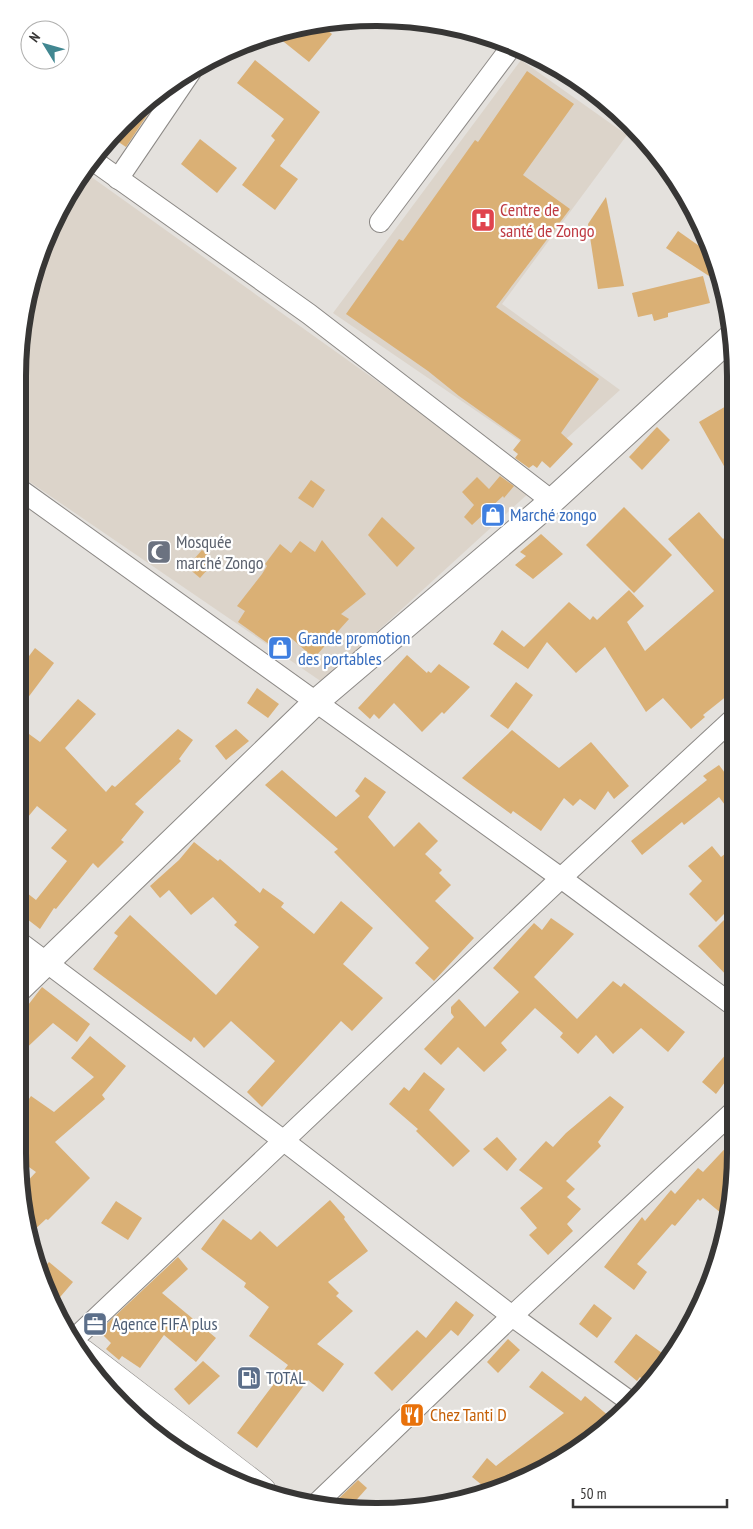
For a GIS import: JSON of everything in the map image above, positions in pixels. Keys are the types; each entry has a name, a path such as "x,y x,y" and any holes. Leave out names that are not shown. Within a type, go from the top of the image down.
{"main road":[{"path":"99,1366 243,1476"}],"street":[{"path":"380,222 508,52"},
{"path":"118,179 183,85"},
{"path":"98,164 309,314 552,501"},
{"path":"26,983 317,702 552,501 725,342"},
{"path":"26,494 561,878 727,1001"},
{"path":"77,1335 561,878 727,724"},
{"path":"26,947 284,1141 512,1316 625,1399"},
{"path":"322,1498 512,1316 727,1117"}],"shaded area":[{"name":"Centre de santé de Zongo","path":"521,60 627,135 502,304 620,390 545,458 333,313"},
{"path":"90,176 531,491 322,682 26,479 26,376 29,331 33,308 38,286 53,242 73,201"}],"building":[{"path":"327,30 332,34 309,62 281,40"},
{"path":"255,60 320,112 280,166 298,179 275,210 242,185 275,140 271,136 284,119 237,83"},
{"name":"Centre de santé de Zongo","path":"527,71 574,104 523,175 570,209 496,307 599,379 561,433 573,444 550,468 542,461 537,468 533,465 529,468 515,458 518,454 513,450 521,440 459,396 428,371 346,314 399,239 403,241 475,140 478,142"},
{"path":"152,108 126,147 117,141"},
{"path":"200,139 237,168 217,193 181,164"},
{"path":"606,197 624,286 598,289 588,224"},
{"path":"678,231 702,248 711,273 709,276 666,248"},
{"path":"703,276 710,303 668,313 668,317 654,321 652,314 638,317 632,293"},
{"path":"727,406 727,471 699,422"},
{"path":"657,427 670,440 642,470 629,457"},
{"path":"500,476 514,486 504,498 503,496 472,525 464,517 474,505 462,492 477,477 489,489"},
{"path":"311,480 325,490 313,508 298,498"},
{"path":"624,507 672,555 634,593 586,545"},
{"path":"699,512 723,539 727,535 727,696 703,715 705,717 691,729 663,698 646,712 605,647 576,673 547,642 528,669 493,644 502,630 524,647 569,602 590,620 593,616 597,620 629,590 644,606 627,622 645,651 714,591 668,539"},
{"path":"382,517 415,548 397,567 368,535"},
{"path":"541,534 563,554 533,579 515,565 526,556 520,552"},
{"path":"322,540 366,594 341,614 349,619 314,658 291,638 280,652 238,622 245,611 237,606 262,574 267,566 265,564 280,544 291,553 300,541 315,552"},
{"path":"202,550 215,561 200,578 187,567"},
{"path":"35,648 54,663 26,700 26,660"},
{"path":"407,655 427,673 428,671 431,673 439,664 470,687 444,714 442,712 422,732 394,703 379,719 374,714 370,719 358,708"},
{"path":"516,682 533,695 508,729 490,716"},
{"path":"257,688 279,704 268,718 247,703"},
{"path":"78,699 96,714 65,748 106,792 112,785 115,787 178,729 193,740 179,759 181,761 135,804 144,812 121,840 124,842 98,868 93,863 56,909 54,908 40,929 26,918 26,892 36,900 67,861 51,848 67,830 37,806 26,819 26,732 40,742"},
{"path":"236,729 249,741 226,760 215,746"},
{"path":"512,730 559,768 591,742 629,786 614,799 608,791 595,810 580,799 573,806 564,798 541,831 513,811 511,814 462,778"},
{"path":"719,765 727,776 727,808 719,797 684,825 682,822 642,855 631,841 707,780 703,776"},
{"path":"282,770 336,817 360,796 355,791 365,777 386,792 368,817 394,847 419,822 438,841 425,854 442,870 439,873 451,885 435,901 474,938 434,981 415,963 429,948 334,852 338,849 265,785"},
{"path":"194,842 218,861 220,859 260,893 263,888 284,903 281,907 314,934 341,901 373,928 343,964 383,998 352,1031 341,1021 262,1107 247,1092 275,1061 231,1021 204,1048 194,1037 191,1042 93,969 118,936 114,933 130,915 216,995 259,947 234,925 237,922 213,897 191,915 169,890 160,898 150,886 179,860"},
{"path":"712,846 721,857 727,852 727,911 716,922 689,894 702,881 688,866"},
{"path":"727,917 727,976 698,946"},
{"path":"551,918 574,934 534,977 577,1019 613,981 621,987 624,983 685,1032 668,1052 641,1028 613,1054 596,1035 578,1054 560,1037 563,1033 535,1008 501,1043 507,1050 484,1072 458,1047 441,1065 424,1049 454,1017 451,1013 451,1007 459,999 485,1027 519,992 493,968 534,923 542,930"},
{"path":"42,987 90,1024 77,1042 53,1023 26,1048 26,1008"},
{"path":"90,1036 126,1066 102,1095 105,1099 55,1142 90,1178 48,1220 46,1219 35,1229 28,1181 36,1172 27,1165 26,1103 31,1096 54,1112 94,1077 71,1058"},
{"path":"727,1053 727,1084 725,1082 716,1094 702,1082"},
{"path":"424,1072 445,1089 429,1110 470,1151 453,1167 416,1131 418,1129 389,1104 404,1087 409,1091"},
{"path":"610,1096 624,1107 598,1142 601,1146 566,1181 575,1189 567,1197 581,1209 567,1224 573,1231 548,1255 529,1235 537,1228 520,1208 543,1188 519,1170 546,1141 553,1147 566,1133"},
{"path":"497,1137 517,1159 507,1171 483,1149"},
{"path":"727,1146 721,1213 703,1198 700,1201 698,1199 675,1226 672,1224 637,1264 647,1272 634,1290 604,1267 642,1217 645,1221 671,1190 675,1194 698,1168 703,1172"},
{"path":"330,1200 345,1217 344,1219 368,1251 328,1282 339,1293 336,1296 353,1311 317,1344 344,1364 323,1392 308,1380 257,1448 237,1433 288,1365 249,1336 269,1307 244,1287 246,1283 201,1249 223,1219 251,1240 260,1231 277,1247"},
{"path":"116,1201 142,1218 128,1240 101,1223"},
{"path":"178,1257 188,1269 162,1293 216,1338 196,1362 164,1335 140,1368 122,1356 119,1360 106,1349 111,1343 99,1331"},
{"path":"49,1262 73,1282 58,1299 53,1287 45,1266"},
{"path":"456,1301 474,1315 458,1336 451,1330 392,1391 374,1373 417,1330 426,1338"},
{"path":"594,1304 612,1318 597,1338 579,1324"},
{"path":"636,1334 663,1354 643,1379 640,1377 637,1381 614,1362"},
{"path":"508,1339 520,1350 498,1373 487,1362"},
{"path":"203,1361 220,1376 189,1405 174,1389"},
{"path":"542,1371 581,1401 585,1396 608,1415 571,1444 552,1456 511,1476 483,1486 472,1477 487,1458 496,1466 564,1413 529,1387"},
{"path":"358,1480 367,1488 355,1502 337,1500"}],"place":[{"name":"Centre de santé de Zongo","path":"483,220"},
{"name":"Marché zongo","path":"493,515"},
{"name":"Mosquée marché Zongo","path":"159,552"},
{"name":"Grande promotion des portables","path":"280,648"},
{"name":"Agence FIFA plus","path":"95,1324"},
{"name":"TOTAL","path":"249,1378"},
{"name":"Chez Tanti D","path":"412,1415"}]}
